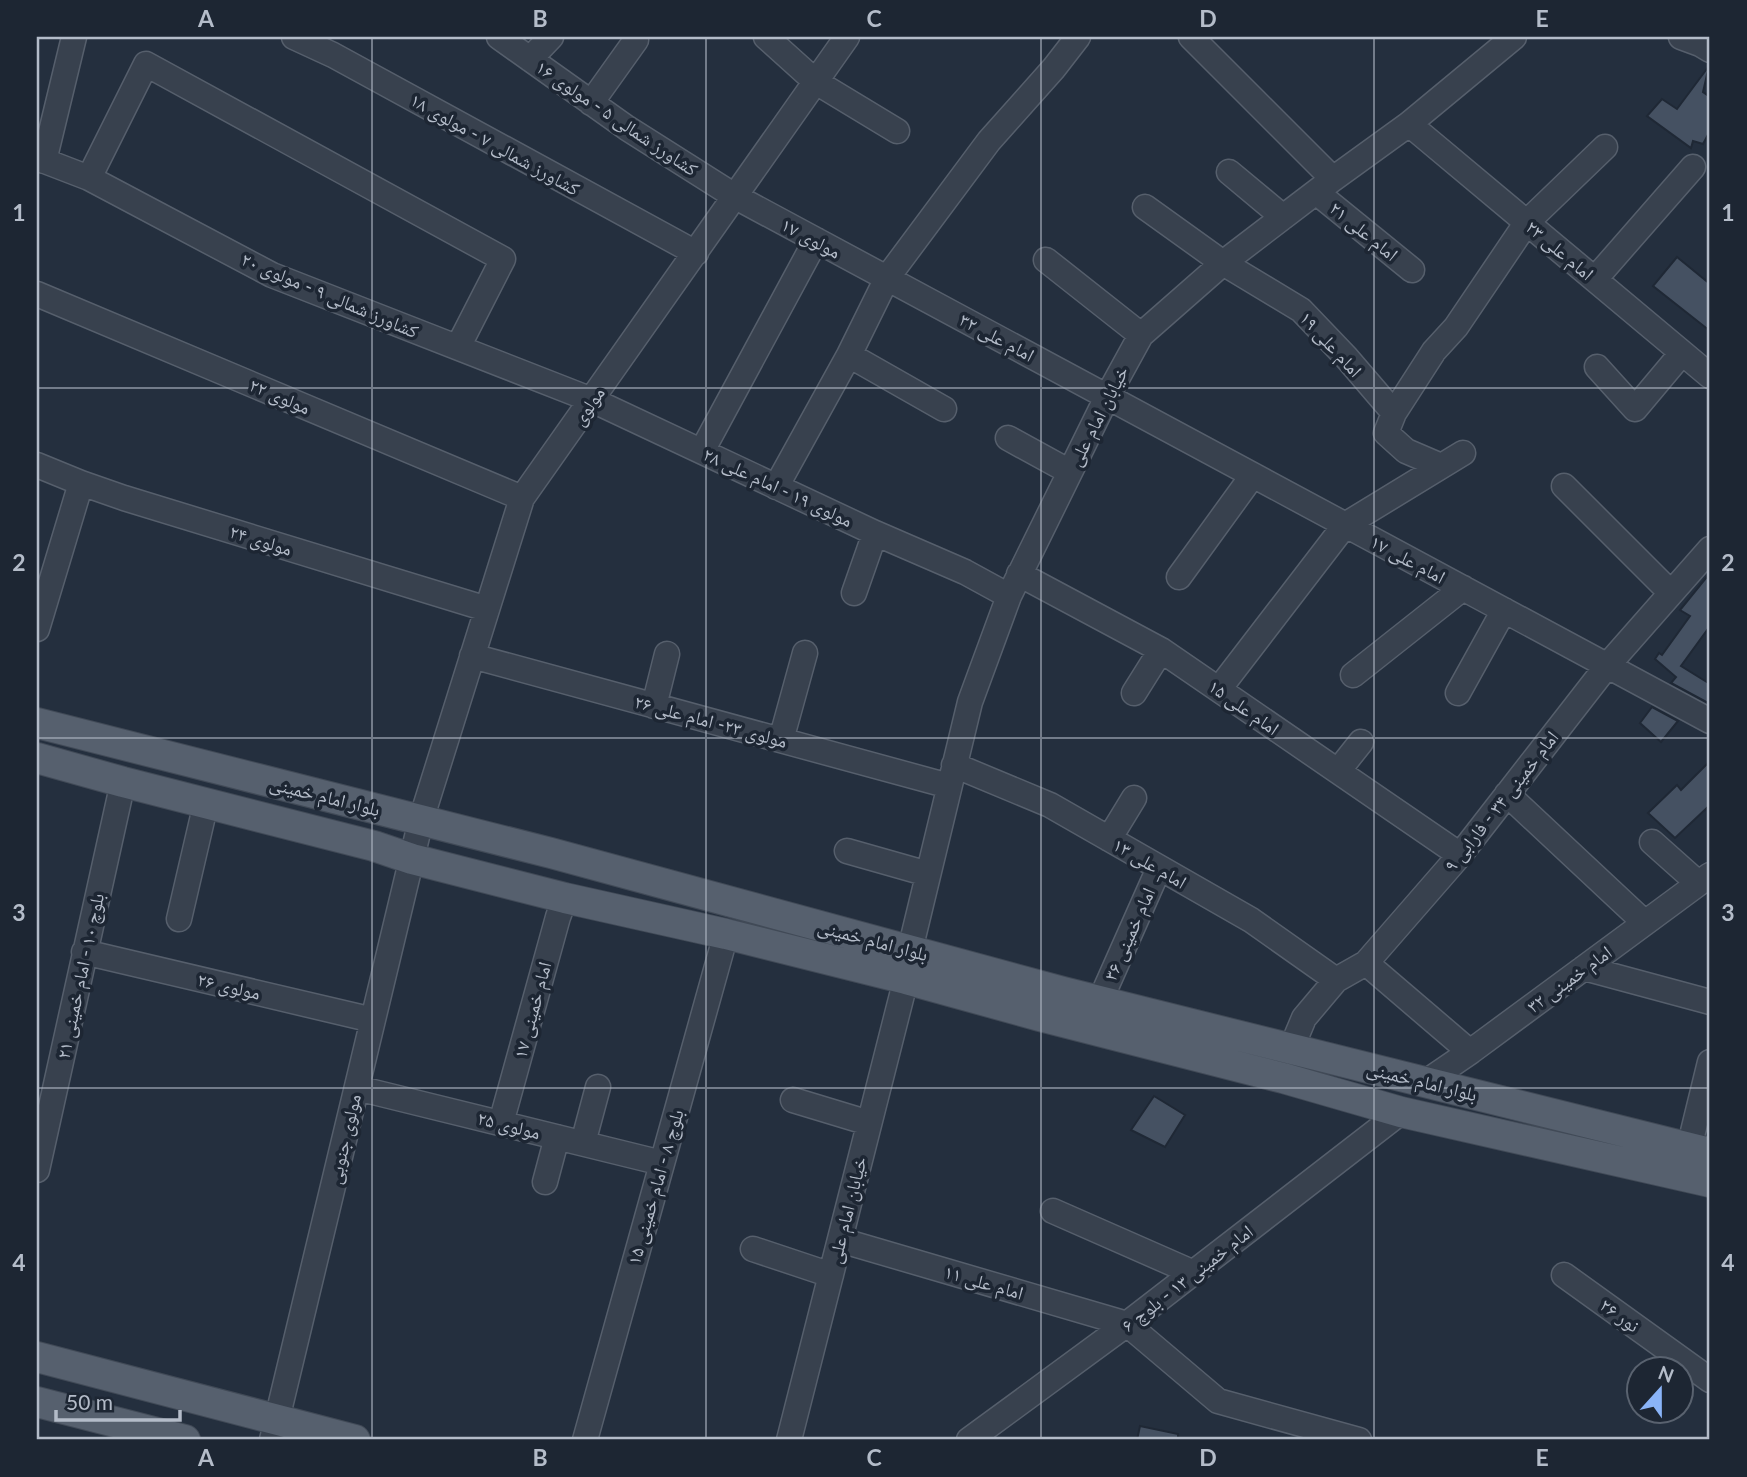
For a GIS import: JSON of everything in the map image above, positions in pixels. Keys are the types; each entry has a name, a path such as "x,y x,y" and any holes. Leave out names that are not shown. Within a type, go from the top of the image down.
{"main road":[{"name":"بلوار امام خمینی","path":"37,723 564,857 907,965 1040,1016 1283,1078 1401,1112 1710,1182"},
{"name":"بلوار امام خمینی","path":"37,758 565,898 726,934 1100,1001 1700,1151"},
{"path":"37,1357 274,1430 355,1440"},
{"path":"37,1402 185,1440"}],"street":[{"path":"41,160 74,37"},
{"name":"کشاورز شمالی ۷ - مولوی ۱۸","path":"294,37 333,55 696,253"},
{"name":"کشاورز شمالی ۵ - مولوی ۱۶","path":"499,37 627,128 736,197"},
{"path":"530,59 551,37"},
{"path":"765,37 816,82 897,131"},
{"name":"مولوی","path":"412,859 421,820 522,498 847,37"},
{"path":"776,487 849,355 887,278 989,141 1078,37"},
{"name":"خیابان امام علی","path":"789,1440 869,1123 970,702 1014,585 1107,397 1141,335 1223,263 1409,124 1514,37"},
{"path":"1681,37 1710,50"},
{"path":"592,103 636,40"},
{"name":"امام علی ۲۱","path":"1204,41 1324,186 1412,270"},
{"path":"89,178 146,64 503,259 458,347"},
{"name":"امام علی ۲۳","path":"1409,124 1710,376"},
{"path":"1441,466 1406,451 1386,433 1394,413 1434,351 1456,327 1527,222 1605,147"},
{"name":"کشاورز شمالی ۹ - مولوی ۲۰","path":"41,160 89,178 272,275 592,400"},
{"path":"1595,279 1693,167"},
{"path":"1229,172 1283,218"},
{"name":"مولوی ۱۷","path":"736,197 887,278"},
{"name":"امام علی ۱۹","path":"1145,207 1223,263 1301,310 1394,413"},
{"path":"702,452 816,240"},
{"path":"1046,260 1141,335"},
{"name":"امام علی ۳۲","path":"887,278 1107,397"},
{"name":"مولوی ۲۲","path":"37,294 522,498"},
{"path":"1597,367 1635,409 1682,353"},
{"path":"849,355 944,409"},
{"name":"امام علی ۱۷","path":"1107,397 1709,719"},
{"name":"مولوی ۱۹ - امام علی ۲۸","path":"592,400 875,533 965,572 1014,585"},
{"path":"1008,438 1070,472"},
{"path":"1219,690 1345,525 1463,453"},
{"name":"مولوی ۲۴","path":"37,465 124,498 488,609"},
{"path":"1178,577 1253,475"},
{"path":"37,629 81,483"},
{"path":"1564,486 1671,593"},
{"path":"854,593 875,533"},
{"name":"امام خمینی ۳۴ - فارابی ۹","path":"1291,1049 1304,1018 1336,980 1366,963 1460,855 1608,666 1710,549"},
{"name":"امام علی ۱۵","path":"1014,585 1161,650 1460,855"},
{"path":"1353,675 1463,588"},
{"path":"1458,693 1504,610"},
{"path":"1134,693 1161,650"},
{"path":"781,740 805,653"},
{"path":"654,706 667,654"},
{"name":"مولوی ۲۳- امام علی ۲۶","path":"472,656 781,740 952,776"},
{"path":"1338,771 1361,742"},
{"name":"امام علی ۱۳","path":"952,776 1049,805 1251,920 1336,980"},
{"name":"بلوچ ۱۰ - امام خمینی ۲۱","path":"37,1170 123,782"},
{"path":"1507,794 1645,923"},
{"path":"1109,839 1134,798"},
{"path":"179,919 206,803"},
{"path":"1652,842 1704,879"},
{"path":"848,851 928,874"},
{"name":"مولوی جنوبی","path":"274,1430 412,859"},
{"name":"امام خمینی ۳۶","path":"1100,1001 1158,868"},
{"name":"امام خمینی ۳۲","path":"1426,1082 1704,879"},
{"name":"امام خمینی ۱۷","path":"501,1123 565,898"},
{"name":"بلوچ ۸ - امام خمینی ۱۵","path":"585,1440 726,934"},
{"name":"مولوی ۲۶","path":"84,952 373,1020"},
{"path":"1366,963 1470,1052"},
{"path":"1584,968 1710,1002"},
{"path":"1700,1151 1710,1062"},
{"path":"583,1143 598,1087"},
{"name":"مولوی ۲۵","path":"357,1088 662,1163"},
{"path":"793,1100 869,1123"},
{"name":"امام خمینی ۱۳ - بلوچ ۶","path":"969,1440 1128,1325 1401,1112"},
{"path":"545,1182 557,1137"},
{"path":"1053,1211 1194,1273"},
{"name":"امام علی ۱۱","path":"840,1240 1128,1325"},
{"path":"752,1249 831,1275"},
{"name":"نور ۲۶","path":"1564,1275 1710,1380"},
{"path":"1128,1325 1218,1401 1359,1440"}],"building":[{"path":"1709,66 1703,92 1710,97 1710,131 1703,144 1693,141 1691,148 1647,116 1662,99 1677,109"},
{"path":"1677,257 1710,284 1710,331 1653,286"},
{"path":"1710,573 1710,626 1681,666 1710,684 1710,704 1671,683 1676,677 1655,659 1659,653 1662,655 1690,616 1680,610"},
{"path":"1652,707 1678,721 1661,742 1640,723"},
{"path":"1710,761 1710,805 1675,838 1648,813 1677,785 1681,790"},
{"path":"1154,1096 1185,1115 1165,1147 1131,1130"},
{"path":"1140,1426 1178,1434 1178,1440 1137,1440"}]}
